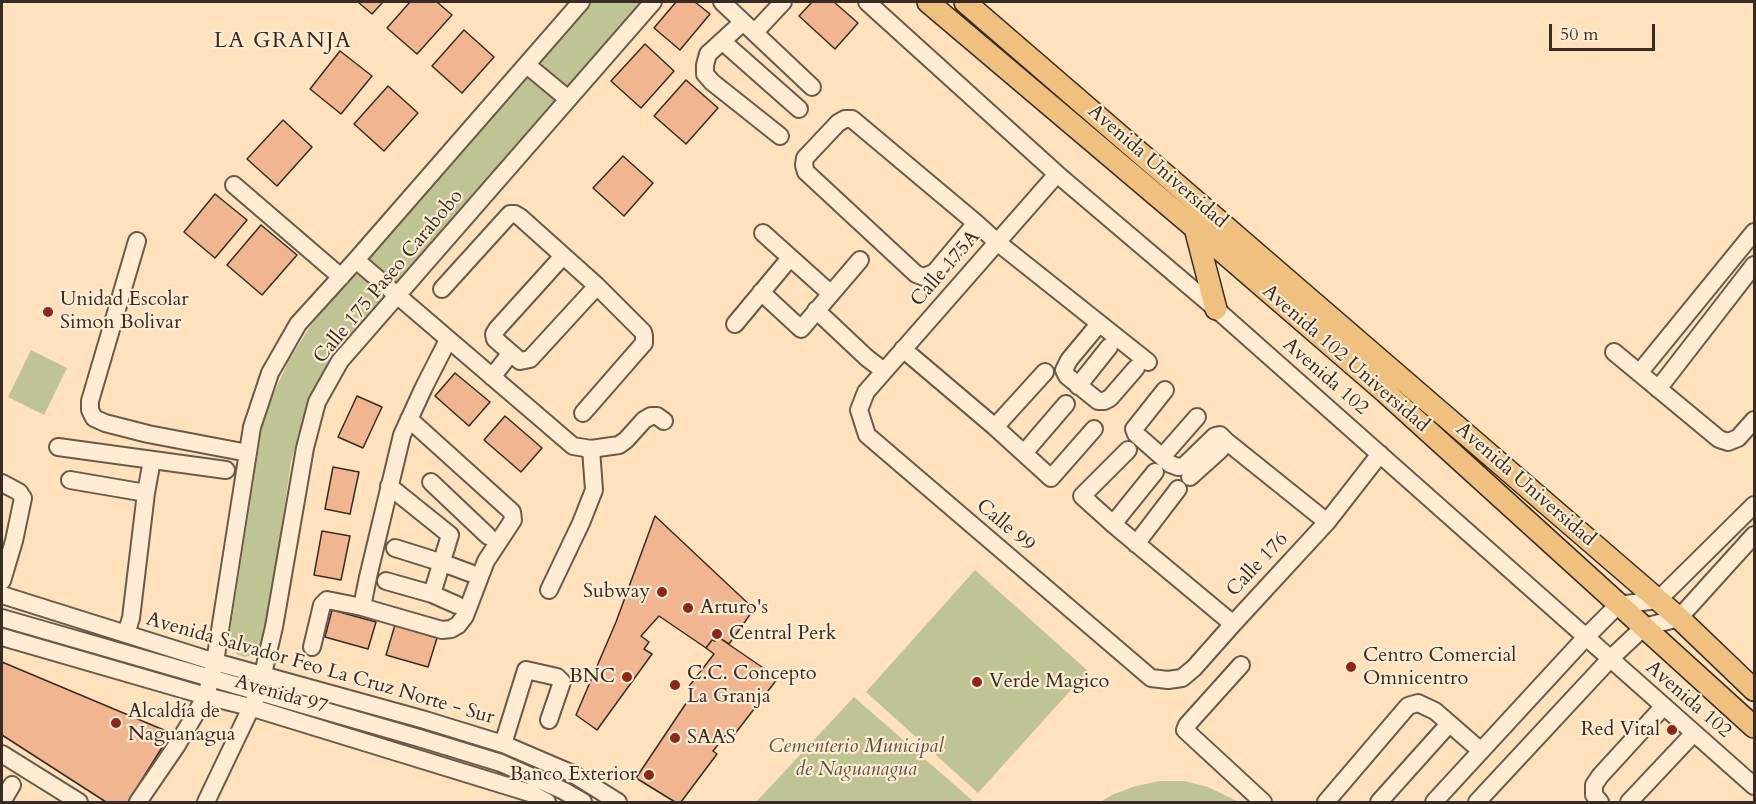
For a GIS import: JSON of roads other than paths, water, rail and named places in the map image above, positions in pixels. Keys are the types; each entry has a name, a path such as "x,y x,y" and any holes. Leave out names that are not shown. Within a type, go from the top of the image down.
{"main road":[{"name":"Avenida 102 Universidad","path":"928,2 1385,392 1755,727"},
{"name":"Avenida Universidad","path":"965,2 1679,618 1755,690"},
{"path":"1195,228 1216,309"}],"street":[{"name":"Calle 175 Paseo Carabobo","path":"208,802 259,691 274,627 305,448 317,402 340,361 653,2"},
{"path":"722,2 812,87"},
{"path":"780,136 712,82 705,74 705,65 708,54 722,41 749,27 783,2"},
{"name":"Avenida 102","path":"867,2 1057,174 1216,309 1755,786"},
{"name":"Calle 175 Paseo Carabobo","path":"138,802 177,746 206,696 213,670 252,427 270,373 298,324 527,65 577,3"},
{"path":"722,41 799,108"},
{"path":"527,65 568,99"},
{"path":"976,223 935,272 924,277 916,274 806,172 805,158 838,123 845,119 852,119 976,223 997,242 1099,324 1142,365 1110,398 1104,401 1098,401 1078,386 1064,370 1069,360 1099,324"},
{"name":"Calle 175A","path":"866,392 1057,174"},
{"path":"234,184 341,277"},
{"path":"442,289 510,214 520,217 597,286 643,332 644,343 583,413"},
{"path":"1639,373 1755,232"},
{"path":"763,233 831,294"},
{"path":"137,241 90,402 90,410 94,418 148,434 248,453"},
{"path":"563,256 494,334 495,339 520,361 530,359 597,286"},
{"path":"735,324 790,258"},
{"path":"356,260 573,446 591,449 619,445 651,416 657,416 664,421"},
{"path":"761,292 801,328 860,260"},
{"path":"1658,389 1755,265"},
{"path":"816,310 884,371"},
{"path":"362,607 402,435 448,340"},
{"path":"1078,386 1109,347"},
{"path":"903,350 995,427 1051,478 1094,429"},
{"path":"1614,352 1719,439 1728,442 1738,438 1755,420"},
{"path":"492,377 511,353"},
{"path":"995,427 1045,372"},
{"path":"1166,390 1134,429 1136,434 1162,457 1178,468 1184,466 1215,436 1220,435 1327,522"},
{"name":"Calle 99","path":"866,392 859,410 867,435 1151,678"},
{"path":"1024,453 1066,404"},
{"path":"1162,457 1197,417"},
{"path":"312,647 322,605 327,600 362,607 442,630 458,625 465,616 486,561 513,520 512,512 409,419"},
{"path":"1190,477 1220,450 1226,441"},
{"path":"58,447 226,470"},
{"path":"549,590 594,490 591,449"},
{"path":"1128,450 1082,496 1233,624"},
{"name":"Calle 176","path":"1151,678 1168,680 1182,678 1194,668 1327,522 1380,454"},
{"path":"126,634 131,618 152,460"},
{"path":"1113,524 1155,472"},
{"path":"70,480 146,493"},
{"path":"432,482 488,537"},
{"path":"2,483 20,492 23,498 14,542 2,581"},
{"path":"389,486 450,535"},
{"path":"1136,543 1178,489"},
{"path":"1434,802 1618,605 1658,600 1755,506"},
{"path":"432,594 450,535 463,513"},
{"path":"1477,802 1610,659 1644,627 1679,618 1755,535"},
{"path":"396,548 470,573"},
{"path":"386,581 432,594 458,605"},
{"name":"Avenida Salvador Feo La Cruz Norte - Sur","path":"2,595 126,634 259,691 501,763 583,802"},
{"name":"Avenida Salvador Feo La Cruz Norte - Sur","path":"2,618 213,670 263,675 425,720 503,744 573,774 618,802"},
{"name":"Avenida 97","path":"2,637 250,707 530,793 547,802"},
{"path":"1241,665 1185,730 1263,802"},
{"path":"503,744 507,725 526,670 557,677 562,681 549,720"},
{"path":"1326,802 1408,706 1418,703 1435,711 1481,751"},
{"path":"1600,802 1594,795 1594,785 1600,776 1664,706"},
{"path":"1379,802 1449,724"},
{"path":"1629,802 1694,733"},
{"path":"2,754 79,802"},
{"path":"2,802 12,785"}],"place":[{"name":"Unidad Escolar Simon Bolivar","path":"48,312"},
{"name":"Subway","path":"662,592"},
{"name":"Arturo's","path":"688,608"},
{"name":"Central Perk","path":"717,634"},
{"name":"Centro Comercial Omnicentro","path":"1351,667"},
{"name":"BNC","path":"627,677"},
{"name":"Verde Magico","path":"977,682"},
{"name":"C.C. Concepto La Granja","path":"675,685"},
{"name":"Alcaldía de Naguanagua","path":"116,723"},
{"name":"Red Vital","path":"1672,730"},
{"name":"SAAS","path":"675,738"},
{"name":"Banco Exterior","path":"649,775"}],"district":[{"name":"LA GRANJA","path":"283,42"}],"park label":[{"name":"Cementerio Municipal de Naguanagua","path":"856,758"}]}
